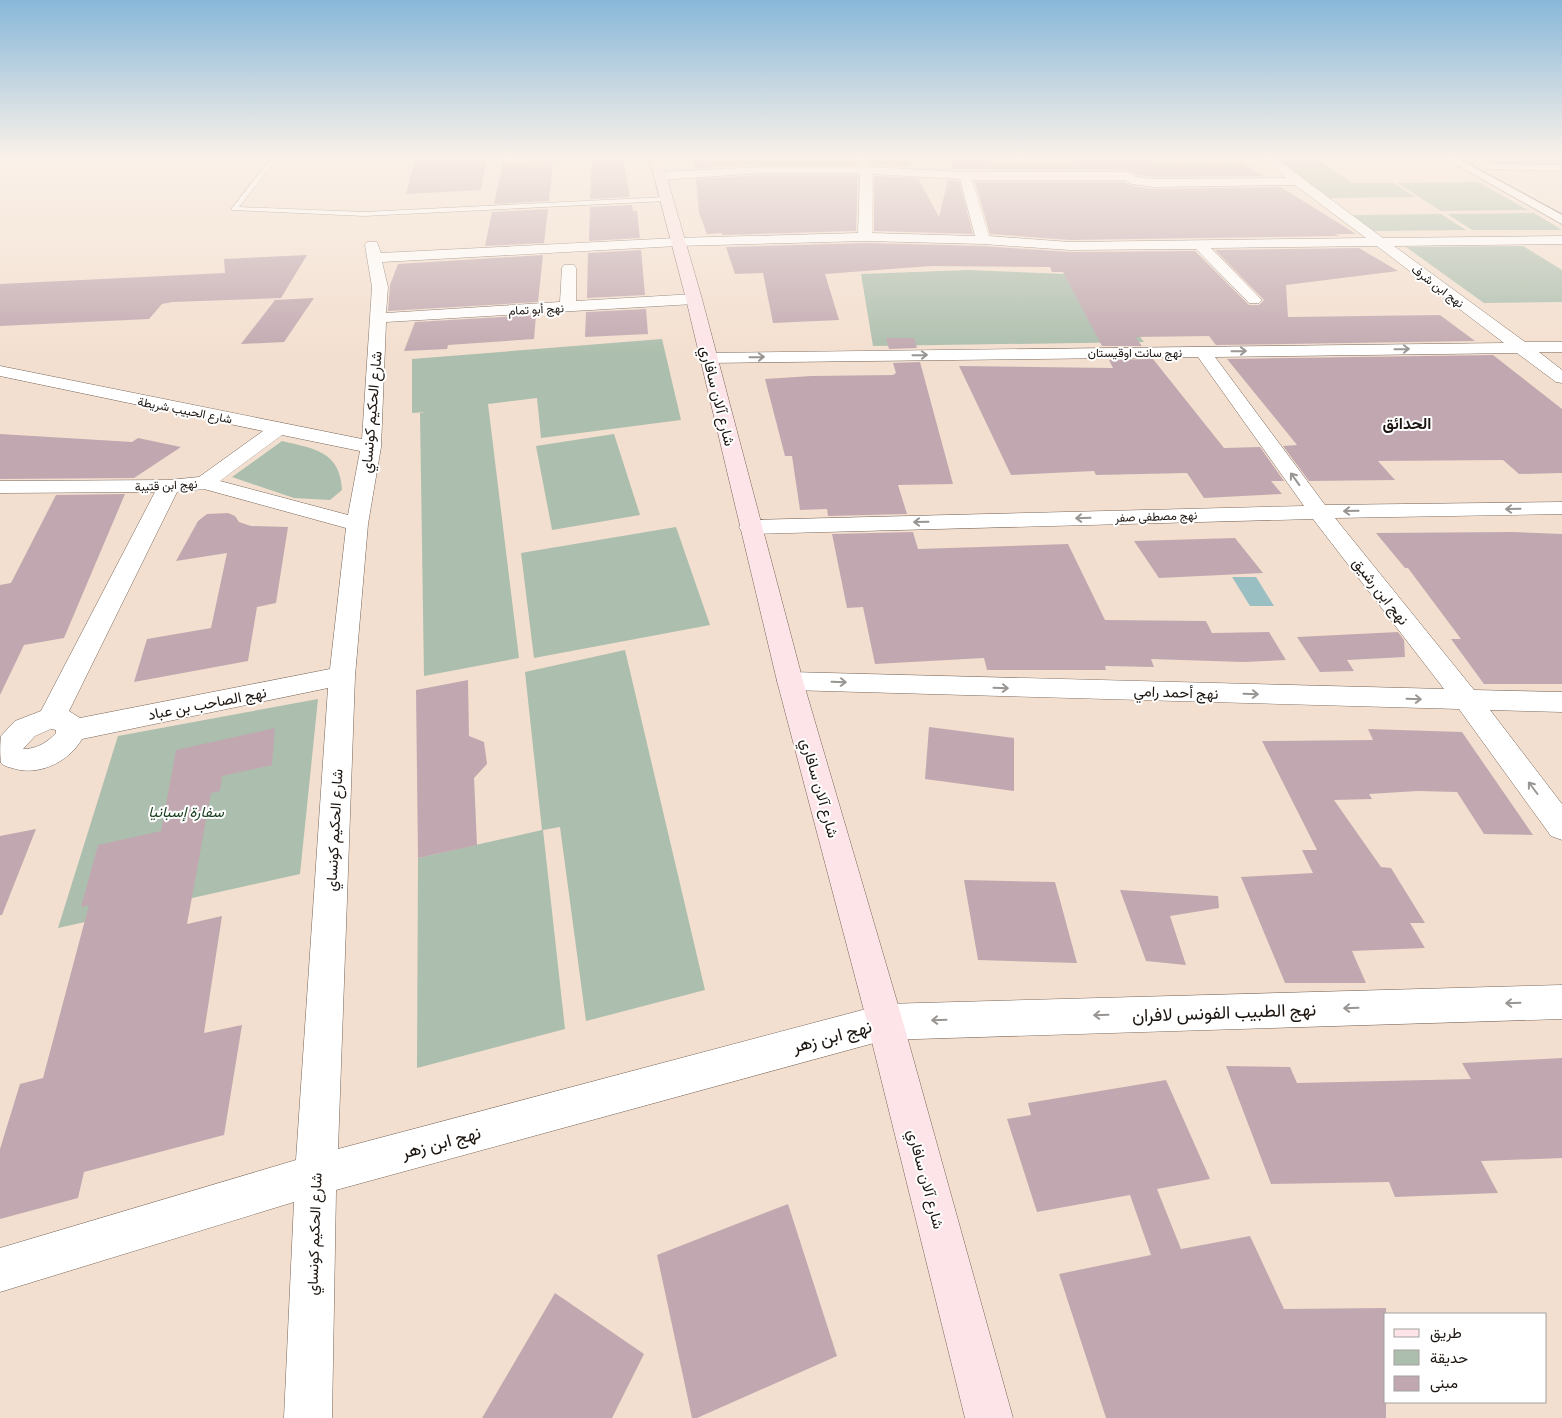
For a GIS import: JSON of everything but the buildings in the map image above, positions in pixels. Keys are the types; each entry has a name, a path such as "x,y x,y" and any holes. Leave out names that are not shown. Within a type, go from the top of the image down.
{"street":[{"name":"شارع آلان سافاري","path":"672,223 694,299 790,680 885,1022 989,1418"},
{"path":"865,223 865,237"},
{"path":"978,223 983,240"},
{"name":"نهج ابن شرف","path":"1355,223 1562,378"},
{"path":"677,242 865,237 983,240 1070,246 1562,240"},
{"name":"شارع الحكيم كونساي","path":"308,1418 316,1176 342,676 357,524 371,447 380,287 374,251 677,242"},
{"path":"1198,243 1254,300"},
{"path":"568,307 569,268"},
{"name":"نهج أبو تمام","path":"378,318 694,299"},
{"name":"نهج سانت اوقيستان","path":"708,358 1562,347"},
{"name":"نهج ابن رشيق","path":"1203,352 1319,512 1467,700 1562,827"},
{"name":"شارع الحبيب شريطة","path":"0,371 371,447"},
{"path":"204,483 279,428"},
{"name":"نهج ابن قتيبة","path":"0,487 169,486 204,483 357,524"},
{"path":"5,744 10,756 15,759 34,760 55,750 70,736 62,724 169,486"},
{"path":"0,499 39,488"},
{"name":"نهج مصطفى صفر","path":"750,527 1319,512 1562,508"},
{"name":"نهج الصاحب بن عباد","path":"62,724 342,676"},
{"name":"نهج أحمد رامي","path":"790,680 1562,702"},
{"name":"نهج الطبيب الفونس لافران","path":"885,1022 1562,1002"},
{"name":"نهج ابن زهر","path":"0,1270 316,1176 885,1022"}],"green space":[{"path":"1363,223 1455,223 1466,230 1374,231"},
{"path":"1461,223 1551,223 1562,230 1472,230"},
{"path":"1523,246 1562,270 1562,302 1484,303 1406,247"},
{"path":"968,270 1092,275 1144,342 873,346 861,274"},
{"path":"662,339 681,420 541,438 537,398 488,404 519,658 424,676 420,413 426,412 412,413 412,359"},
{"path":"614,434 640,515 552,530 536,446"},
{"path":"282,441 315,450 331,459 340,477 342,490 330,500 294,498 232,477"},
{"path":"676,527 710,625 534,658 521,553"},
{"path":"625,650 705,990 586,1021 560,827 543,830 565,1029 417,1068 418,858 542,830 525,672"},
{"name":"سفارة إسبانيا","path":"318,699 300,874 58,928 118,736"}],"water":[{"path":"1232,577 1256,577 1274,606 1250,606"}],"district":[{"name":"الحدائق","path":"1407,423"}]}
